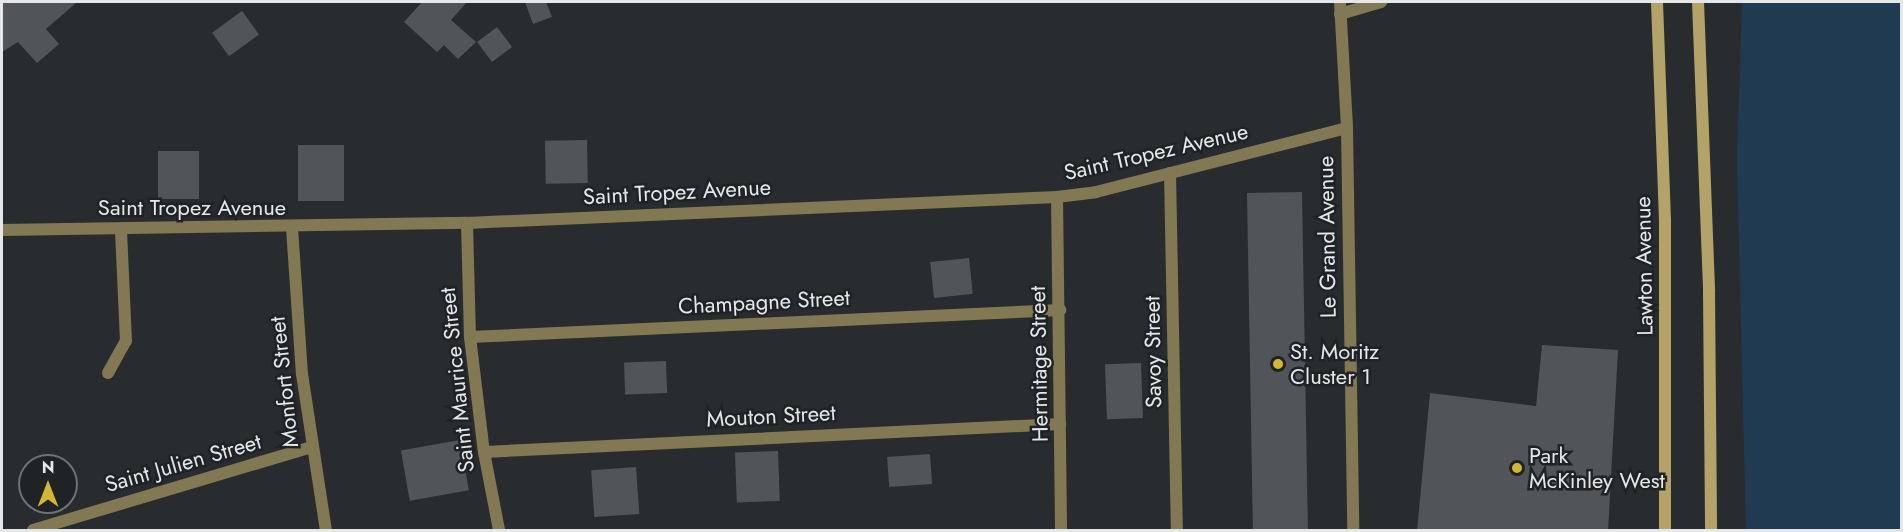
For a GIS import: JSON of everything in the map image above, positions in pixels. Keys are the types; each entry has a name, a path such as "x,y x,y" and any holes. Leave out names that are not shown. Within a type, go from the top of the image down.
{"main road":[{"name":"Lawton Avenue","path":"1657,2 1665,221 1665,531"},
{"path":"1698,2 1709,292 1711,531"}],"street":[{"name":"Le Grand Avenue","path":"1353,531 1347,128 1340,8 1381,2"},
{"name":"Saint Tropez Avenue","path":"2,230 292,228 467,223 1057,197 1096,192 1347,128"},
{"name":"Savoy Street","path":"1170,172 1178,531"},
{"name":"Hermitage Street","path":"1057,197 1061,531"},
{"name":"Saint Maurice Street","path":"467,223 470,337 484,452 499,531"},
{"name":"Monfort Street","path":"292,228 311,447 326,531"},
{"path":"108,373 126,341 121,230"},
{"name":"Champagne Street","path":"470,337 1060,310"},
{"name":"Mouton Street","path":"484,452 1060,424"},
{"name":"Saint Julien Street","path":"33,531 311,447"}],"shaded area":[{"path":"1742,2 1901,2 1901,530 1746,530 1737,160"}],"building":[{"path":"2,2 77,2 46,29 59,44 37,63 18,42 2,52"},
{"path":"422,2 467,2 451,20 476,42 458,59 444,45 437,52 404,22"},
{"path":"525,2 546,2 552,17 533,24"},
{"path":"242,11 259,34 229,56 212,33"},
{"path":"497,27 512,47 492,62 477,42"},
{"path":"587,140 588,183 546,184 545,141"},
{"path":"298,145 344,145 344,201 298,201"},
{"path":"158,151 199,151 199,199 158,199"},
{"name":"St. Moritz Cluster 1","path":"1302,192 1308,530 1253,530 1247,193"},
{"path":"969,258 973,294 934,298 930,262"},
{"name":"Park McKinley West","path":"1542,345 1618,350 1608,531 1417,531 1430,393 1536,406"},
{"path":"666,361 667,393 625,394 624,362"},
{"path":"1141,363 1143,418 1107,419 1105,364"},
{"path":"460,440 469,490 410,501 401,450"},
{"path":"778,451 780,501 737,502 735,453"},
{"path":"930,454 932,484 889,487 887,457"},
{"path":"636,467 639,514 594,517 591,470"}],"place":[{"name":"St. Moritz Cluster 1","path":"1278,364"},
{"name":"Park McKinley West","path":"1517,468"}]}
